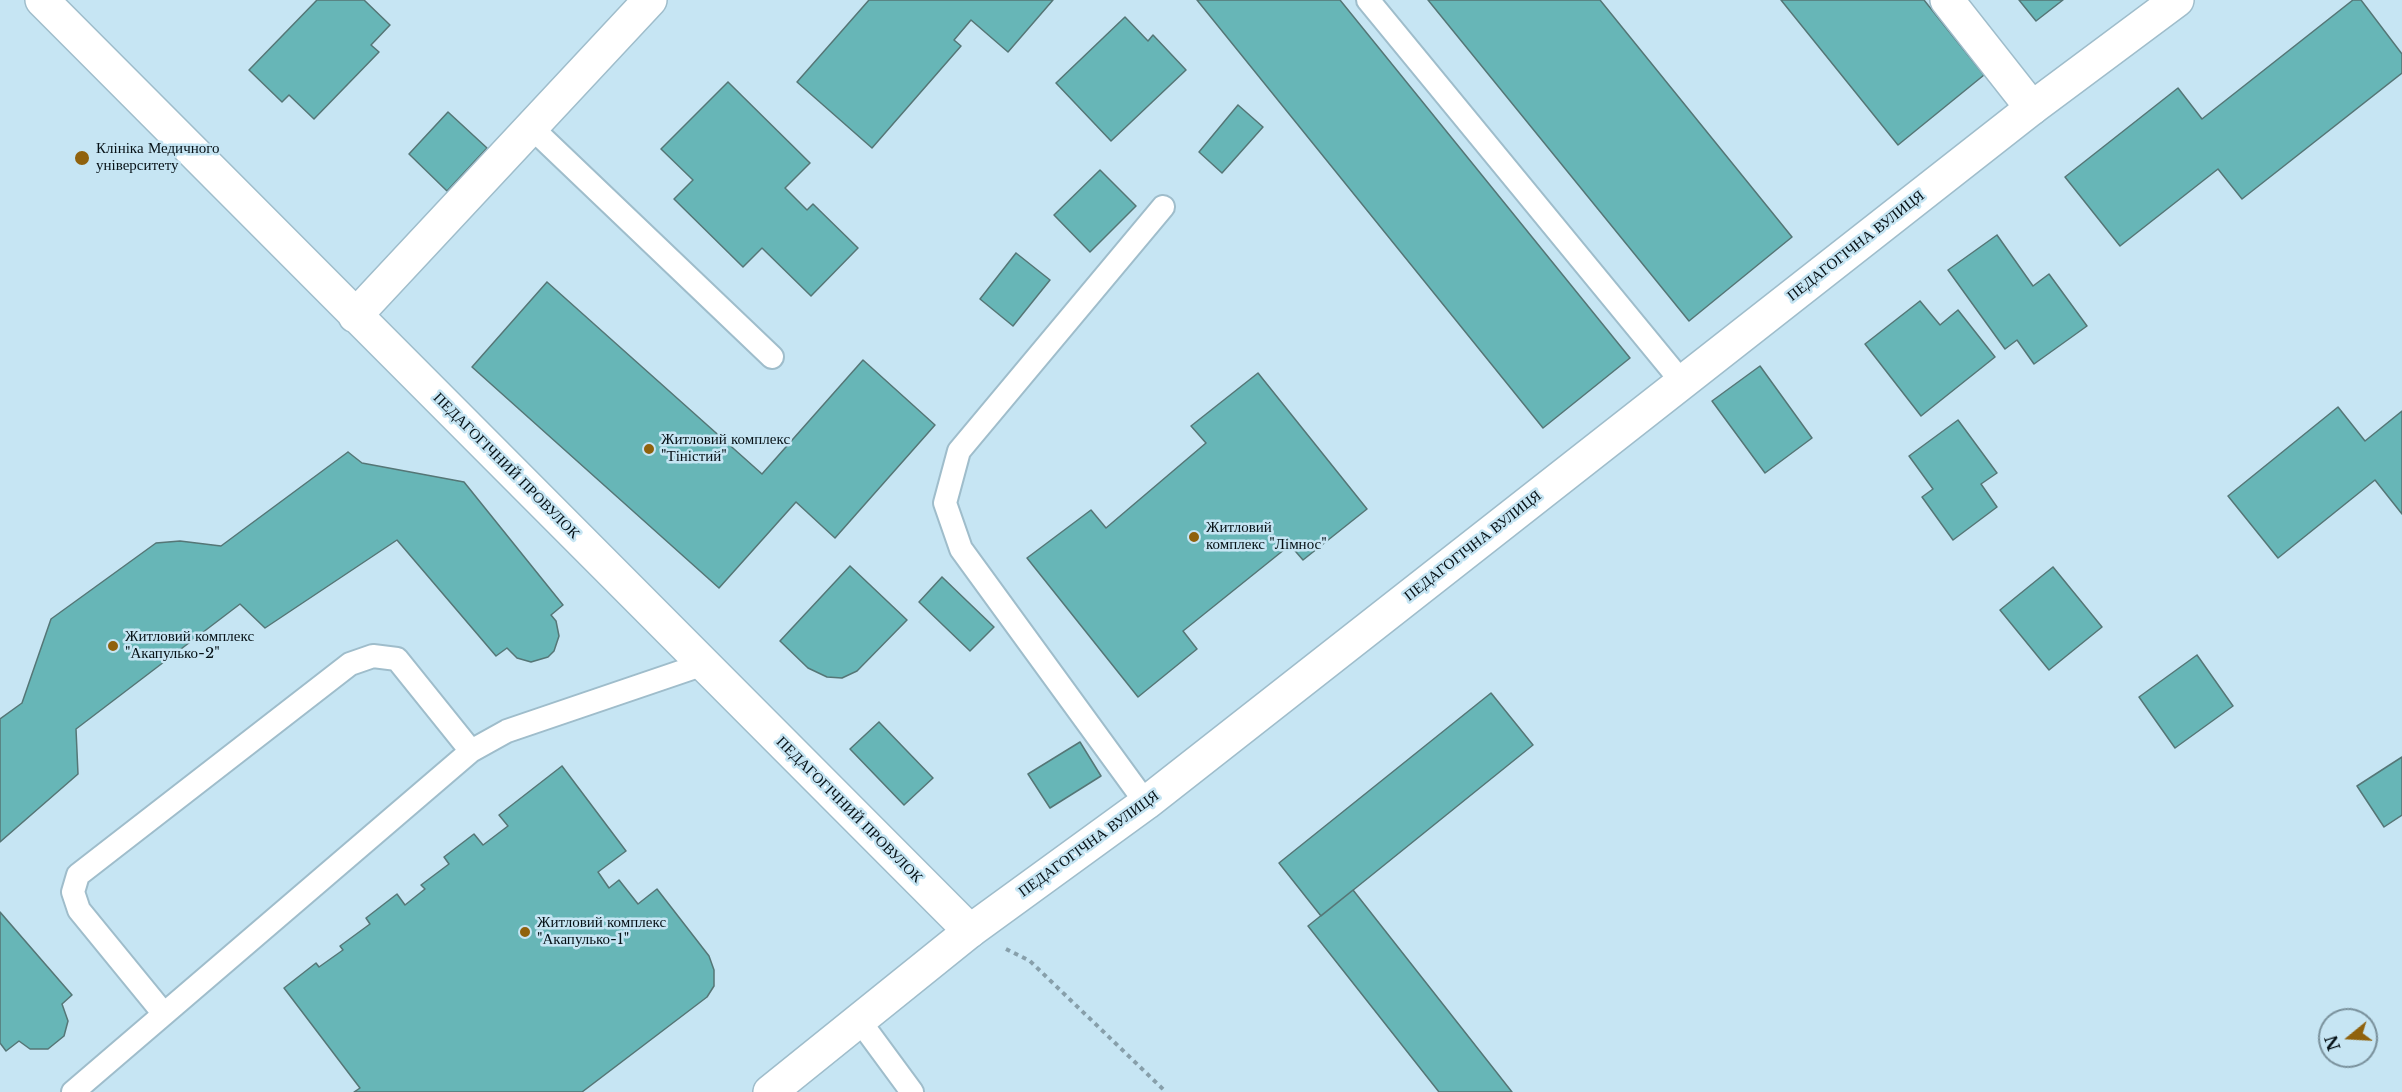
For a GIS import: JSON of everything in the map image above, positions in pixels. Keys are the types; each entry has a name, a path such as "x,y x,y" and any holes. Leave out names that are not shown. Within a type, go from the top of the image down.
{"street":[{"name":"ПЕДАГОГІЧНИЙ ПРОВУЛОК","path":"42,0 970,931"},
{"path":"355,316 650,0"},
{"path":"1947,0 2032,108"},
{"name":"ПЕДАГОГІЧНА ВУЛИЦЯ","path":"770,1092 970,931 1146,803 2032,108 2177,0"}],"lane":[{"path":"1368,0 1682,382"},
{"path":"531,127 772,357"},
{"path":"1146,803 961,549 945,503 959,451 1163,207"},
{"path":"164,1014 79,910 73,892 78,875 350,664 373,656 397,658 471,751"},
{"path":"73,1092 471,751 507,730 704,664"},
{"path":"859,1020 912,1092"}],"path":[{"path":"970,931 1030,961 1166,1092"}],"building":[{"path":"317,0 364,0 390,25 371,45 379,52 314,119 289,95 282,102 249,70"},
{"path":"869,0 1053,0 1008,52 971,20 954,40 961,46 872,148 797,82"},
{"path":"1197,0 1340,0 1630,358 1543,428"},
{"path":"1428,0 1600,0 1792,237 1689,321"},
{"path":"1781,0 1924,0 1984,75 1898,145"},
{"path":"2019,0 2063,0 2036,21"},
{"path":"2353,0 2361,0 2402,54 2402,73 2242,199 2218,169 2120,246 2065,177 2178,88 2202,119"},
{"path":"1125,17 1148,41 1153,35 1186,70 1111,141 1056,83"},
{"path":"728,82 810,163 785,188 807,210 813,204 858,248 811,296 762,248 743,267 674,199 693,180 661,149"},
{"path":"1238,105 1263,127 1222,173 1199,152"},
{"path":"448,112 487,148 447,191 409,154"},
{"path":"1100,170 1136,206 1090,252 1054,215"},
{"path":"1997,235 2033,286 2049,274 2087,326 2034,364 2017,340 2005,349 1948,270"},
{"path":"1016,253 1050,280 1013,326 980,299"},
{"name":"Житловий комплекс \"Тіністий\"","path":"547,282 762,474 863,360 935,425 835,538 796,502 719,588 472,367"},
{"path":"1920,301 1940,325 1958,310 1995,357 1921,416 1865,344"},
{"path":"1760,366 1812,438 1765,473 1712,401"},
{"name":"Житловий комплекс \"Лімнос\"","path":"1258,373 1367,509 1303,560 1290,545 1183,631 1197,649 1138,697 1027,558 1091,510 1106,528 1206,443 1191,426"},
{"path":"2338,407 2365,441 2402,411 2402,514 2375,480 2278,558 2228,496"},
{"path":"1958,420 1997,473 1981,484 1997,507 1953,540 1922,497 1933,489 1909,456"},
{"name":"Житловий комплекс \"Акапулько-2\"","path":"348,452 362,463 464,482 563,605 551,615 556,621 559,636 554,651 548,657 531,662 517,658 507,648 496,656 397,540 265,628 240,604 76,729 78,774 0,842 0,719 22,703 51,619 156,543 180,541 221,546"},
{"path":"850,566 907,620 857,671 842,678 827,677 808,668 780,641"},
{"path":"2053,567 2102,627 2049,670 2000,610"},
{"path":"942,577 994,627 970,651 919,602"},
{"path":"2197,655 2233,706 2175,748 2139,697"},
{"path":"1491,693 1533,745 1321,916 1279,863"},
{"path":"879,722 933,778 904,805 850,749"},
{"path":"1080,742 1101,776 1050,808 1028,774"},
{"path":"2402,757 2402,815 2384,827 2357,786"},
{"name":"Житловий комплекс \"Акапулько-1\"","path":"562,766 626,851 598,872 609,888 619,880 638,904 657,889 709,956 714,970 714,986 707,997 582,1092 354,1092 360,1088 284,988 316,963 319,967 343,950 340,946 370,924 366,918 397,894 405,905 425,889 421,885 449,864 444,857 474,834 483,845 508,826 499,815"},
{"path":"1353,890 1512,1092 1439,1092 1308,926"},
{"path":"0,912 72,995 62,1004 68,1021 64,1036 48,1049 30,1049 19,1041 6,1051 0,1043"}],"place":[{"name":"Клініка Медичного університету","path":"82,158"},
{"name":"Житловий комплекс \"Тіністий\"","path":"649,449"},
{"name":"Житловий комплекс \"Лімнос\"","path":"1194,537"},
{"name":"Житловий комплекс \"Акапулько-2\"","path":"113,646"},
{"name":"Житловий комплекс \"Акапулько-1\"","path":"525,932"}]}
